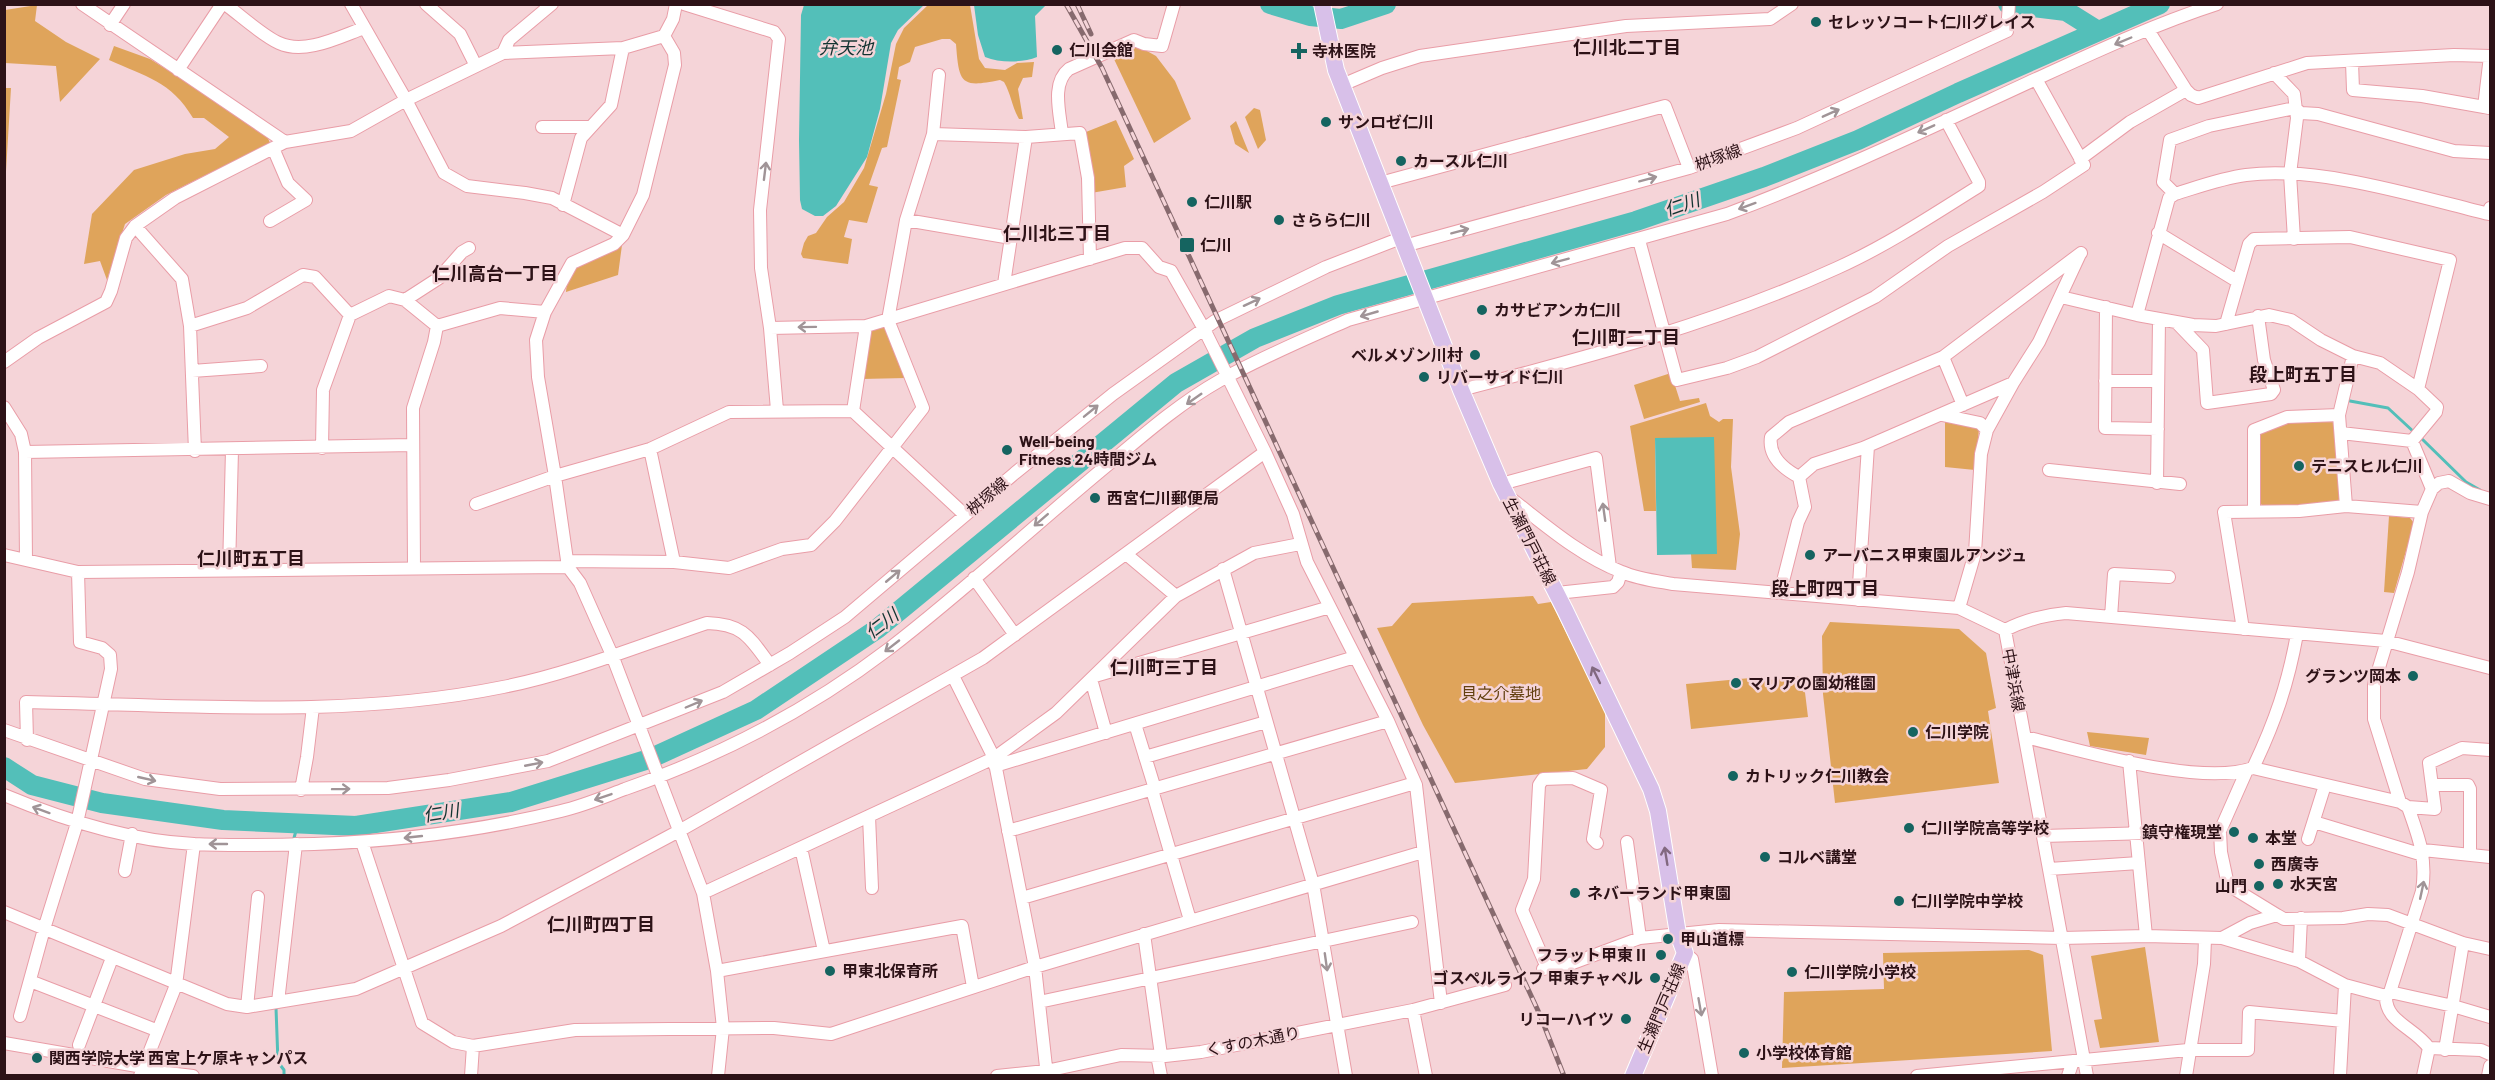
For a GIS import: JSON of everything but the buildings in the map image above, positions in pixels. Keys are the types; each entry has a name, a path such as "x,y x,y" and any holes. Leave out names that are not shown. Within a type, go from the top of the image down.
{"main road":[{"name":"生瀬門戸荘線","path":"1322,7 1342,85 1461,390 1503,489 1557,593 1651,789 1658,811 1678,934 1685,953 1633,1076"}],"street":[{"path":"82,4 285,141"},
{"path":"110,25 124,4"},
{"path":"178,70 224,4 278,43 294,46 313,45 364,28"},
{"path":"351,4 406,100 444,173 467,186 552,198 623,235"},
{"path":"503,53 509,40 552,4"},
{"path":"4,362 38,339 106,302 126,238 135,226 175,198 285,141 351,130 406,100 503,53 623,48 664,36 673,19 676,4"},
{"path":"684,4 774,32 780,39 760,210 761,268 770,328 777,410"},
{"path":"1342,85 1382,68 1419,56 1626,26 1770,19 1792,4"},
{"name":"桝塚線","path":"4,730 27,740 145,779 220,789 388,788 449,780 548,761 723,692 770,665 845,616 1113,394 1205,331 1223,316 1315,272 1403,244 1689,168 1797,128 2007,31 2009,4"},
{"path":"4,795 77,823 132,834 194,844 296,844 362,842 444,833 554,813 658,778 710,757 801,709 890,648 1156,425 1228,375 1348,320 1424,295 1638,240 1726,214 1778,195 2148,30 2217,4"},
{"path":"1062,134 1058,98 1059,81 1062,74 1134,40 1150,46 1162,46 1170,6"},
{"path":"434,7 460,34 476,66"},
{"path":"2148,30 2186,90 2198,98 2307,63 2454,55 2490,56 2487,107 2422,96 2353,90 2352,62"},
{"path":"664,36 674,53 675,64 643,195 623,235 614,244 572,263 545,312 536,340 568,564 580,583 612,655 703,893 717,972 723,1028 718,1076"},
{"path":"563,205 581,138 611,105 623,48"},
{"path":"2274,73 2294,94 2297,118 2290,174 2294,238"},
{"path":"4,555 78,572 674,562 729,568 782,549 811,545 835,521 924,408 888,320 906,220 933,134 939,75"},
{"path":"1638,240 1677,380 1727,368 1757,357 1875,297 1947,246 2084,165 2036,79"},
{"path":"2080,159 2130,122 2186,90"},
{"path":"1380,183 1665,106 1689,168"},
{"path":"2295,108 2301,113 2318,114 2454,151 2490,153"},
{"path":"2175,194 2163,182 2170,140 2209,126 2295,108"},
{"path":"1461,390 1665,334 1839,267 1927,219 1979,186 1946,120"},
{"path":"542,127 591,127"},
{"path":"933,134 1026,137 1080,133 1088,178 1090,259"},
{"path":"1004,284 1026,137"},
{"path":"270,221 306,200 288,183 273,148"},
{"path":"2138,315 2158,233 2169,198 2175,194 2246,175 2290,174 2360,183 2489,214 2490,208"},
{"path":"906,220 1011,238"},
{"path":"135,226 182,279 190,326 195,450"},
{"path":"2158,233 2237,281"},
{"path":"2226,324 2249,244 2254,239 2350,237 2450,260 2418,388"},
{"path":"405,300 439,278 462,252 469,248"},
{"path":"770,328 866,326 1125,248 1142,248 1159,267 1171,271 1228,375 1265,452 1293,514 1307,562 1388,722 1415,783 1441,1003"},
{"path":"1799,477 1782,469 1770,444 1771,437 1789,422 1943,357 2080,253 2039,342 1987,430 1982,454 1975,553 1959,608"},
{"path":"190,326 248,308 303,275 315,277 350,315"},
{"path":"322,448 323,390 350,315 389,296 405,300 436,326"},
{"path":"2061,297 2177,323 2216,326 2269,315 2291,320 2321,340 2353,356 2380,363 2418,388 2437,407 2436,412 2412,441"},
{"path":"2106,307 2105,428 2158,429"},
{"path":"436,326 501,308 545,312"},
{"path":"2177,323 2203,350 2207,403 2271,394 2274,390 2264,360 2258,316"},
{"path":"2157,483 2159,319"},
{"path":"414,567 413,408 434,342 436,326"},
{"path":"853,411 866,326"},
{"path":"2346,506 2339,415 2353,356"},
{"path":"1943,357 1962,405"},
{"path":"192,371 261,366"},
{"path":"2104,381 2158,381"},
{"path":"1799,477 1814,464 1868,446 2013,383"},
{"path":"4,407 21,434 24,452 26,560"},
{"path":"476,504 555,476 650,449 729,412 853,411 965,515"},
{"path":"1942,414 1980,423 1987,430"},
{"path":"2254,510 2254,430 2287,417 2339,415"},
{"path":"2341,432 2412,441"},
{"path":"2412,441 2432,489"},
{"path":"24,452 413,446"},
{"path":"1858,600 1868,446"},
{"path":"650,449 674,562"},
{"path":"229,570 232,450"},
{"path":"4,912 226,1004 247,1007 356,989 501,926 679,831 984,658 1265,452"},
{"path":"1503,489 1596,459 1618,582 1613,587 1557,593"},
{"path":"2049,470 2180,484"},
{"path":"1780,593 1798,522 1805,507 1799,477"},
{"path":"2490,499 2470,493 2449,482 2439,483 2432,489 2422,512 2408,572 2374,684 2374,719 2423,852 2425,874 2412,925 2385,1008 2392,1017 2421,1037 2429,1048 2481,1050 2490,1054"},
{"name":"中津浜線","path":"1503,489 1570,544 1616,569 1673,584 1959,608 2005,630 2062,938 2079,1060 2087,1076"},
{"path":"2243,629 2224,512 2299,511 2346,506 2422,512"},
{"path":"1528,537 1527,529 1537,519"},
{"path":"994,762 1056,713 1176,596 1254,553 1300,544"},
{"path":"1126,554 1176,596"},
{"path":"1222,569 1312,884 1346,1076"},
{"path":"20,1016 77,823 111,669 110,655 102,648 80,642 78,572"},
{"path":"2111,617 2114,574 2169,577"},
{"path":"974,578 1016,635"},
{"path":"1092,678 1330,607"},
{"path":"2005,630 2042,615 2066,613 2386,641 2490,668"},
{"path":"27,740 26,702 313,707 405,703 530,681 707,623 720,623 746,632 770,665"},
{"path":"2297,634 2289,678 2275,722 2220,831 2221,852 2228,885 2284,919 2388,915 2463,943 2490,949"},
{"path":"703,893 869,816 994,762 1106,733 1355,657"},
{"path":"953,676 994,762 1035,967 1047,1073"},
{"path":"1092,678 1106,733"},
{"path":"301,790 308,758 313,707"},
{"path":"1145,757 1266,722"},
{"path":"1008,831 1388,722"},
{"path":"1135,724 1190,920"},
{"path":"2025,737 2129,761 2210,774 2250,769 2404,805 2435,809 2429,763 2462,748 2490,750"},
{"path":"2129,761 2146,936"},
{"path":"1598,843 1593,839 1601,790 1573,778 1543,779 1539,785 1534,879 1522,910 1545,967 1573,963 1640,938 1719,930 2062,938 2146,936 2222,938 2299,961 2345,985 2452,1006 2490,1017"},
{"path":"1022,898 1415,783"},
{"path":"2308,839 2325,785"},
{"path":"2433,785 2468,785 2470,789 2470,855"},
{"path":"869,816 872,888"},
{"path":"2314,822 2423,852 2490,857"},
{"path":"2043,836 2220,831"},
{"path":"125,871 132,834"},
{"path":"362,842 422,1023 453,1042 473,1046 575,1030 774,1028 831,1034 1035,967 1423,852"},
{"path":"1627,842 1640,938"},
{"path":"141,1071 156,1030 177,985 194,844"},
{"path":"278,1002 296,844"},
{"path":"801,848 824,951"},
{"path":"2049,869 2139,863"},
{"path":"247,1007 258,897"},
{"path":"2222,938 2250,923 2277,915"},
{"path":"2299,961 2301,918"},
{"path":"1039,1002 1412,922"},
{"path":"717,972 962,926 973,987"},
{"path":"1144,934 1161,1055 1161,1076"},
{"path":"2186,1076 2188,1050 2204,963 2205,939"},
{"path":"2445,1050 2463,943"},
{"path":"1685,953 1692,959 1712,1076"},
{"path":"79,1045 112,958"},
{"path":"30,981 156,1030"},
{"name":"くすの木通り","path":"997,1076 1047,1073 1121,1055 1201,1052 1413,1010 1505,985"},
{"path":"2340,1076 2345,985"},
{"path":"1413,1010 1426,1076"},
{"path":"1917,1076 2188,1050 2248,1050 2249,1012 2343,1021"},
{"path":"4,1043 141,1071 193,1076"},
{"path":"471,1076 473,1046"},
{"path":"2423,1076 2429,1048"},
{"path":"1161,1055 1169,1076"},
{"path":"2068,1076 2079,1060"},
{"path":"2488,1076 2490,1066"}],"green space":[{"path":"37,5 35,21 66,42 100,59 60,102 56,66 5,63 5,10"},
{"path":"928,5 970,5 979,59 985,68 1005,70 1017,63 1034,62 1032,77 1023,78 1018,89 1023,119 1019,119 1004,82 1000,80 970,83 964,80 959,68 956,44 950,39 915,47 910,62 899,67 897,79 901,80 887,147 882,148 869,185 878,187 867,223 849,220 844,237 852,239 848,264 803,258 801,254 808,236 816,233 827,217 844,202 864,168 886,94 896,44 904,28"},
{"path":"1136,45 1156,56 1175,81 1191,119 1154,143 1113,57 1114,53"},
{"path":"114,46 150,59 265,131 270,143 166,195 125,224 107,280 100,261 84,264 92,214 134,170 185,154 215,149 229,137 204,118 193,118 185,106 167,88 109,60"},
{"path":"4,88 11,88 5,188"},
{"path":"1254,108 1260,110 1266,140 1258,149 1245,117"},
{"path":"1116,120 1134,159 1124,166 1126,187 1091,193 1086,132"},
{"path":"1236,121 1249,153 1235,144 1230,126"},
{"path":"622,245 618,275 566,292 568,282 578,267"},
{"path":"887,326 906,378 861,379 869,328"},
{"path":"1671,373 1680,401 1699,398 1700,402 1644,419 1634,385"},
{"path":"1706,403 1710,416 1719,422 1723,419 1733,419 1731,467 1740,534 1736,570 1692,568 1691,554 1716,554 1655,439 1656,511 1644,511 1630,426"},
{"name":"テニスヒル仁川","path":"2330,420 2336,425 2341,497 2337,502 2301,506 2262,506 2259,499 2259,436 2265,430 2282,423"},
{"path":"1945,422 1969,423 1979,429 1975,470 1945,467"},
{"path":"2389,516 2410,518 2414,523 2394,593 2384,592"},
{"name":"貝之介墓地","path":"1533,596 1538,604 1551,602 1605,711 1605,747 1587,769 1455,783 1423,725 1377,628 1392,626 1412,603"},
{"path":"1830,622 1959,629 1986,653 1996,708 1988,711 1999,783 1835,803 1823,694 1822,636"},
{"path":"1803,676 1808,717 1691,729 1686,684 1761,677 1761,681"},
{"path":"2087,732 2149,738 2146,755 2090,746"},
{"path":"2145,947 2159,1042 2100,1048 2094,1020 2102,1019 2091,956"},
{"path":"2029,950 2043,955 2052,1051 1782,1068 1784,992 1884,989 1883,953"}],"water":[{"name":"弁天池","path":"804,5 924,5 898,30 891,43 880,109 867,157 836,206 823,216 815,216 802,209 800,200 801,15"},
{"path":"974,5 1046,5 1035,16 1037,57 1011,62 985,57 978,35"},
{"path":"1714,437 1717,554 1657,555 1655,438"}],"waterway":[{"path":"1270,4 1310,16 1341,19 1386,4"},
{"path":"2008,4 2066,11 2098,31"},
{"name":"仁川","path":"4,767 32,785 102,803 223,820 356,826 511,802 649,759 756,710 877,629 1176,383 1255,338 1338,305 1636,221 1764,177 1858,140 2160,4"},
{"path":"2350,401 2388,408 2415,433"},
{"path":"2420,437 2466,482 2480,490"},
{"path":"294,838 298,823"},
{"path":"276,1008 278,1062 284,1070 284,1076"}],"railway":[{"path":"1066,4 1102,68 1540,1015 1564,1076"},
{"path":"1077,4 1091,34"}],"place":[{"name":"セレッソコート仁川グレイス","path":"1816,22"},
{"name":"仁川会館","path":"1057,50"},
{"name":"寺林医院","path":"1299,51"},
{"name":"サンロゼ仁川","path":"1326,122"},
{"name":"カースル仁川","path":"1401,161"},
{"name":"仁川駅","path":"1192,202"},
{"name":"さらら仁川","path":"1279,220"},
{"name":"仁川","path":"1187,245"},
{"name":"カサビアンカ仁川","path":"1482,310"},
{"name":"ベルメゾン川村","path":"1475,355"},
{"name":"リバーサイド仁川","path":"1424,377"},
{"name":"Well-being Fitness 24時間ジム","path":"1007,450"},
{"name":"テニスヒル仁川","path":"2299,466"},
{"name":"西宮仁川郵便局","path":"1095,498"},
{"name":"アーバニス甲東園ルアンジュ","path":"1810,555"},
{"name":"グランツ岡本","path":"2413,676"},
{"name":"マリアの園幼稚園","path":"1736,683"},
{"name":"仁川学院","path":"1913,732"},
{"name":"カトリック仁川教会","path":"1733,776"},
{"name":"仁川学院高等学校","path":"1909,828"},
{"name":"鎮守権現堂","path":"2234,832"},
{"name":"本堂","path":"2253,838"},
{"name":"コルベ講堂","path":"1765,857"},
{"name":"西廣寺","path":"2259,864"},
{"name":"水天宮","path":"2278,884"},
{"name":"山門","path":"2259,886"},
{"name":"ネバーランド甲東園","path":"1575,893"},
{"name":"仁川学院中学校","path":"1899,901"},
{"name":"甲山道標","path":"1668,939"},
{"name":"フラット甲東Ⅱ","path":"1661,955"},
{"name":"甲東北保育所","path":"830,971"},
{"name":"仁川学院小学校","path":"1792,972"},
{"name":"ゴスペルライフ 甲東チャペル","path":"1655,978"},
{"name":"リコーハイツ","path":"1626,1019"},
{"name":"小学校体育館","path":"1744,1053"},
{"name":"関西学院大学 西宮上ケ原キャンパス","path":"37,1058"}],"district":[{"name":"仁川北二丁目","path":"1627,48"},
{"name":"仁川北三丁目","path":"1057,234"},
{"name":"仁川高台一丁目","path":"495,274"},
{"name":"仁川町二丁目","path":"1626,338"},
{"name":"段上町五丁目","path":"2303,375"},
{"name":"仁川町五丁目","path":"251,559"},
{"name":"段上町四丁目","path":"1825,589"},
{"name":"仁川町三丁目","path":"1164,668"},
{"name":"仁川町四丁目","path":"601,925"}]}
